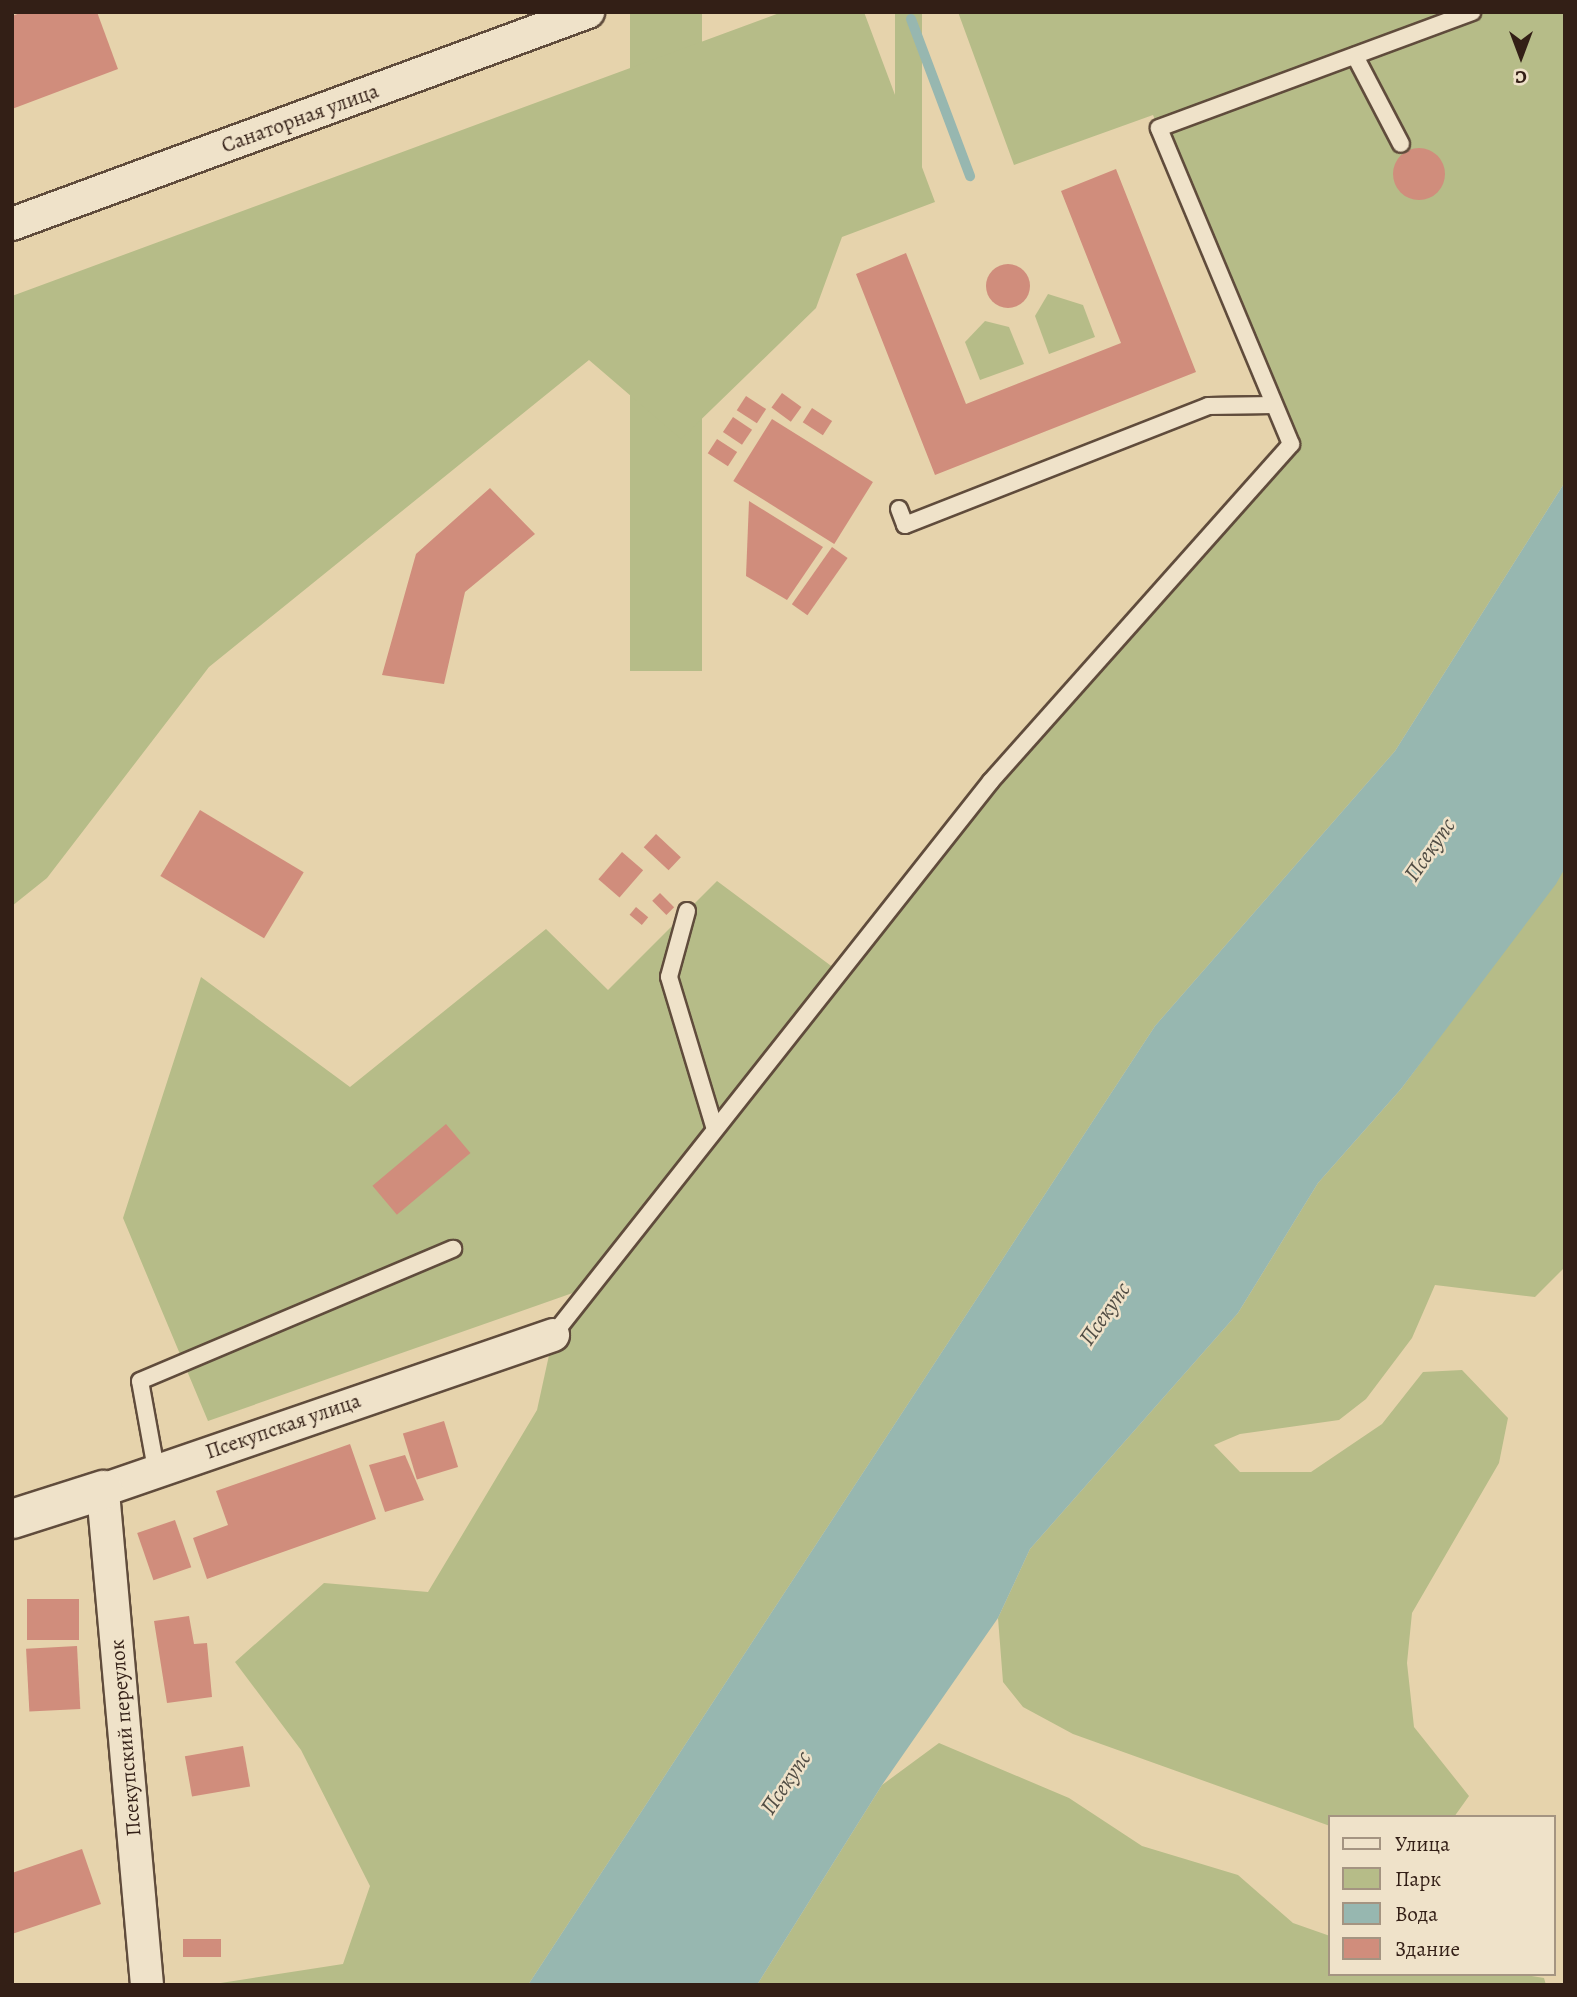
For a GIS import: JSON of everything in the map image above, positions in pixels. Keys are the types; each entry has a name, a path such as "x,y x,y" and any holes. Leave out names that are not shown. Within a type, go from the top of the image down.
{"street":[{"name":"Санаторная улица","path":"12,224 588,12"},
{"name":"Псекупская улица","path":"12,1519 553,1335"},
{"name":"Псекупский переулок","path":"103,1490 147,1985"}],"lane":[{"path":"553,1335 715,1126 991,781 1291,444 1158,128 1472,12"},
{"path":"1355,56 1402,144"},
{"path":"900,509 905,525 1208,406 1275,405"},
{"path":"687,912 669,977 715,1126"},
{"path":"156,1469 140,1381 363,1290 453,1249"}],"green space":[{"path":"630,12 702,12 702,671 630,671"},
{"path":"782,12 864,12 935,202 842,237 816,308 681,439 589,360 209,667 47,878 12,906 12,296"},
{"path":"895,12 922,12 922,201 895,201"},
{"path":"958,12 1565,12 1565,482 1395,751 1155,1026 528,1985 208,1985 343,1964 370,1886 301,1750 235,1662 324,1583 428,1592 537,1410 551,1346 584,1289 208,1421 123,1218 201,977 350,1087 546,929 608,990 717,881 838,971 991,781 1291,444 1153,115 1014,165"},
{"path":"1048,294 1083,305 1095,337 1049,354 1035,316"},
{"path":"985,321 1009,327 1024,364 980,380 965,342"},
{"path":"1565,868 1565,1267 1535,1297 1435,1285 1412,1338 1366,1399 1339,1420 1240,1434 1214,1445 1240,1472 1311,1472 1382,1424 1423,1372 1462,1370 1508,1418 1499,1463 1412,1613 1407,1663 1414,1727 1469,1796 1455,1815 1328,1815 1328,1825 1073,1734 1023,1707 1003,1682 998,1618 1030,1549 1238,1313 1318,1183 1401,1089"},
{"path":"939,1743 1069,1798 1142,1846 1238,1875 1293,1923 1328,1935 1328,1976 1532,1976 1544,1978 1546,1985 757,1985 882,1785"}],"water":[{"name":"Псекупс","path":"1565,482 1565,868 1556,884 1401,1089 1318,1183 1238,1313 1030,1549 998,1618 882,1785 757,1985 528,1985 1155,1026 1395,751"}],"building":[{"path":"23,12 97,12 118,69 12,109 12,16"},
{"path":"1419,148 1438,155 1445,174 1438,193 1419,200 1400,193 1393,174 1400,155"},
{"path":"1116,169 1196,372 935,475 856,274 906,253 966,404 1121,343 1061,191"},
{"path":"1008,264 1023,271 1030,286 1023,301 1008,308 993,301 986,286 993,271"},
{"path":"782,393 801,407 791,422 771,408"},
{"path":"746,396 766,409 757,423 737,410"},
{"path":"812,408 832,421 823,435 803,422"},
{"path":"733,417 752,430 742,445 723,432"},
{"path":"772,419 873,482 834,544 733,481"},
{"path":"717,439 737,452 728,466 708,453"},
{"path":"490,488 535,534 465,592 444,684 382,675 416,554"},
{"path":"749,501 823,547 787,600 746,576"},
{"path":"832,547 848,558 807,615 792,604"},
{"path":"200,810 304,872 264,938 160,876"},
{"path":"656,834 681,857 669,870 644,847"},
{"path":"622,852 643,870 620,898 598,879"},
{"path":"660,893 674,907 666,915 652,901"},
{"path":"636,907 648,917 642,925 630,915"},
{"path":"446,1124 470,1153 397,1215 372,1186"},
{"path":"444,1421 458,1467 417,1479 403,1434"},
{"path":"350,1444 376,1519 207,1579 193,1538 228,1525 216,1491"},
{"path":"405,1455 424,1500 385,1512 369,1465"},
{"path":"175,1520 191,1567 153,1580 137,1533"},
{"path":"27,1599 79,1599 79,1640 27,1640"},
{"path":"189,1616 194,1644 207,1643 212,1697 167,1703 154,1621"},
{"path":"77,1646 80,1709 29,1712 26,1649"},
{"path":"243,1746 250,1786 192,1797 185,1756"},
{"path":"82,1849 101,1904 12,1934 12,1873"},
{"path":"183,1939 221,1939 221,1957 183,1957"}],"waterway":[{"path":"911,19 970,176"}]}
